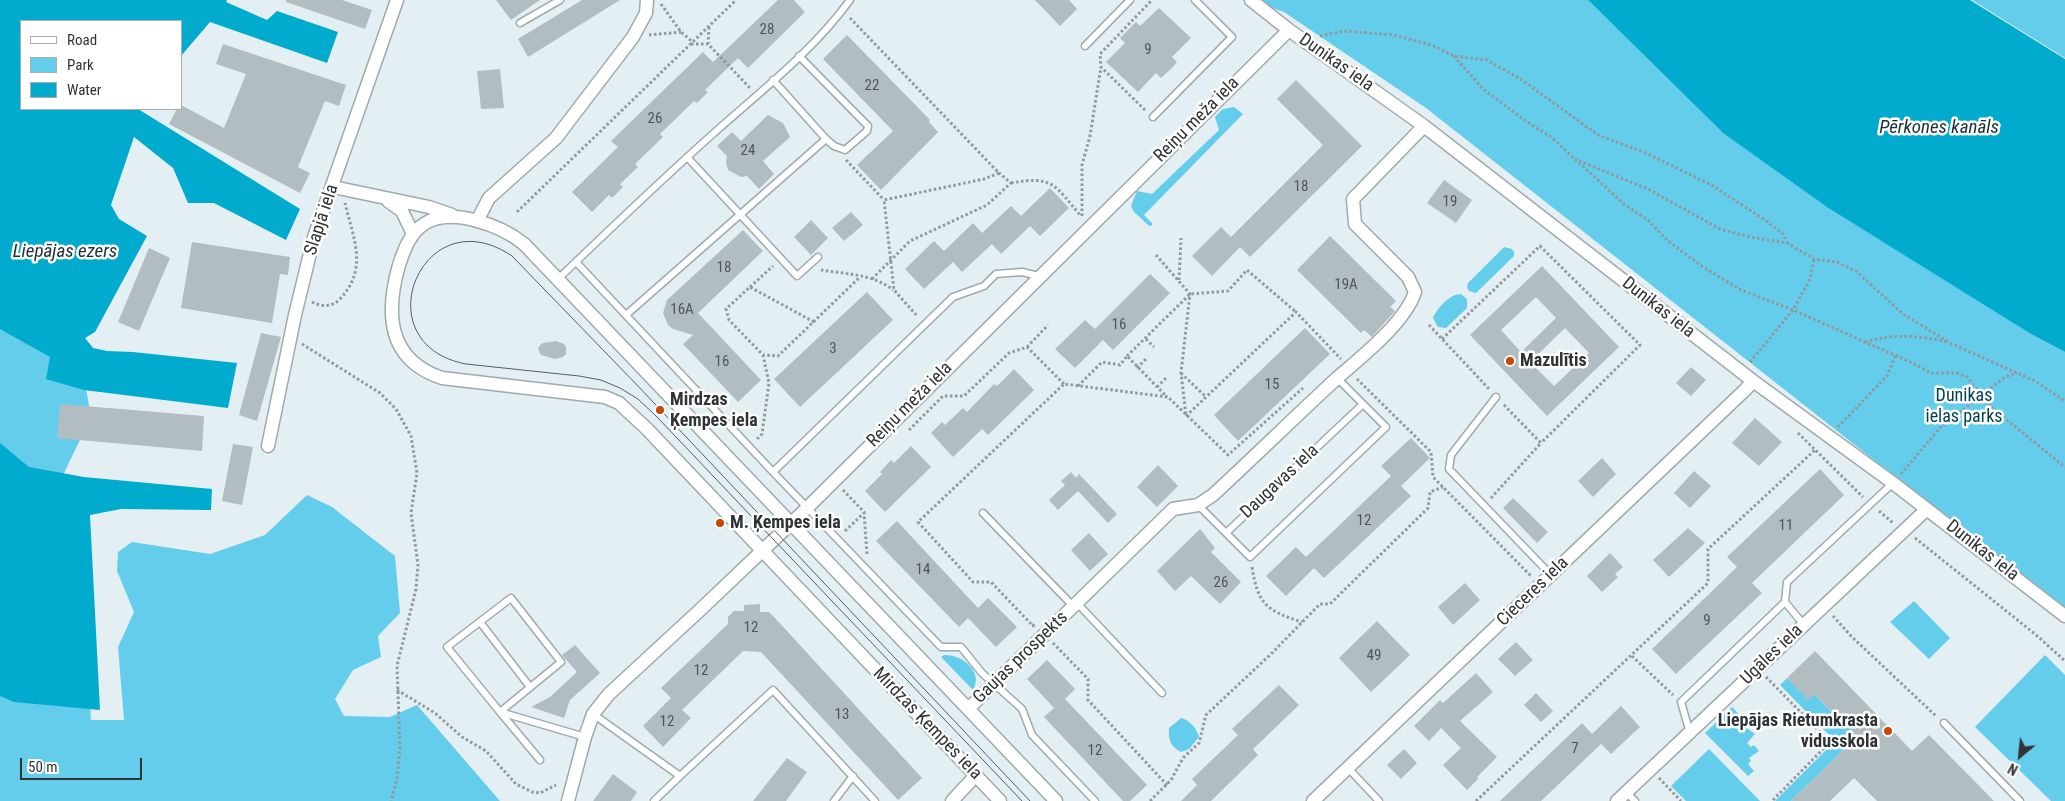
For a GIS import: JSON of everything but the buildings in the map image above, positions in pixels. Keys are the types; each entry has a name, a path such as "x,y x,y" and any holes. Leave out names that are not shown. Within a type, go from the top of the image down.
{"street":[{"name":"Slapjā iela","path":"268,446 314,237 337,188 397,0"},
{"path":"477,221 489,198 520,168 556,138 633,37 646,14 647,0"},
{"name":"Dunikas iela","path":"1252,0 1289,30 1424,126 1752,381 1893,483 2065,616"},
{"name":"Reiņu meža iela","path":"568,801 593,714 609,694 790,524 1289,30"},
{"path":"1198,505 1213,495 1342,374 1402,317 1412,302 1416,292 1408,277 1355,224 1353,199 1424,126"},
{"name":"Mirdzas Ķempes iela","path":"337,188 430,207 460,218"},
{"name":"Mirdzas Ķempes iela","path":"384,198 402,211 413,234"},
{"name":"Mirdzas Ķempes iela","path":"1000,801 647,429 619,403 605,397 442,378 420,369 405,354 394,334 391,309 398,268 413,234 423,224 438,218 460,218 496,226 516,237 1056,801"},
{"name":"Cieceres iela","path":"1313,801 1752,381"},
{"name":"Gaujas prospekts","path":"968,709 1173,509 1198,505"},
{"name":"Ugāles iela","path":"1617,801 1631,796 1690,733 1927,509"},
{"path":"952,801 976,775"}],"lane":[{"path":"520,23 560,0"},
{"path":"558,279 687,157 774,80 799,56 850,0"},
{"path":"1085,46 1130,0"},
{"path":"1152,117 1232,37 1195,0"},
{"path":"774,80 834,146 846,150 867,131 868,126 799,56"},
{"path":"626,315 826,139"},
{"path":"687,157 797,276 818,257"},
{"path":"576,262 750,448 941,647 961,647 982,673 1022,709 1032,735 1095,801"},
{"path":"773,472 952,297 984,286 996,274 1022,272 1039,276"},
{"path":"1226,533 1250,557 1386,427 1362,404 1342,374"},
{"path":"1496,397 1451,456 1449,469 1552,574"},
{"name":"Daugavas iela","path":"1198,505 1226,533 1362,404"},
{"path":"1804,625 1785,602 1786,582 1893,483"},
{"name":"Gaujas prospekts","path":"983,513 1075,605"},
{"path":"500,712 561,662 510,598 447,647 500,712 540,760"},
{"path":"1690,733 1681,702 1785,602"},
{"path":"1075,605 1162,693"},
{"path":"480,622 530,687"},
{"path":"654,801 773,690 875,801"},
{"path":"500,712 585,738"},
{"path":"593,714 680,776"},
{"path":"1944,724 2016,800"},
{"path":"1348,768 1379,801"},
{"path":"834,801 853,776"}],"path":[{"path":"657,0 681,32 692,43 708,44 757,94"},
{"path":"517,212 736,0"},
{"path":"1081,234 1082,165 1090,136 1101,67 1100,54 1152,0"},
{"path":"842,10 1011,184"},
{"path":"708,44 709,26"},
{"path":"1304,40 1345,31 1394,35 1434,46 1454,56 1486,60 1522,80 1598,135 1646,153 1713,186 1766,220 1783,234 1787,243"},
{"path":"633,37 681,32"},
{"path":"1454,56 1483,89 1526,122 1551,137 1624,204 1648,220 1668,241 1703,267 1741,290 1793,310 1931,374 1957,373 1968,377 1992,408 2065,467"},
{"path":"1101,67 1152,117"},
{"path":"846,150 846,161 884,200 894,290"},
{"path":"1575,159 1648,189 1720,229 1750,237 1787,243 1814,259 1837,262 1857,272 1903,314 1952,344"},
{"path":"884,200 984,179 999,173"},
{"path":"872,279 910,241 987,205 1011,184 1028,180 1044,180 1054,186 1082,216"},
{"path":"300,297 321,306 336,303 355,277 358,267 355,244 337,188"},
{"path":"1178,281 1182,238"},
{"path":"1442,339 1540,246 1640,345 1541,443"},
{"path":"1156,255 1190,294 1181,373 1186,416"},
{"path":"750,448 762,434 769,383 762,356 729,320 726,309 781,259"},
{"path":"1741,372 1793,310 1810,279 1814,259"},
{"path":"806,267 883,282 894,290 925,325"},
{"path":"1078,386 1102,362 1120,365 1190,294 1228,291 1247,270 1296,312 1339,356 1342,374"},
{"path":"762,356 778,356 860,277"},
{"path":"750,287 814,322"},
{"path":"1186,416 1296,312"},
{"path":"904,434 943,396 964,396 1008,353 1027,347 1048,325"},
{"path":"1865,342 1877,338 1906,336 1936,339 1952,344 2035,381 2065,401"},
{"path":"291,337 380,393 396,409 411,436 417,473 411,513 418,565 416,589 397,666 400,748 397,780 391,801"},
{"path":"1146,339 1154,347"},
{"path":"1027,347 1064,384 1168,397"},
{"path":"1127,356 1137,368 1228,455 1309,382"},
{"path":"1331,362 1339,356"},
{"path":"1836,428 1887,376 1895,356"},
{"path":"1137,368 1147,358"},
{"path":"1181,373 1206,397"},
{"path":"1893,483 1940,428 1984,396 2005,377 2018,373"},
{"path":"1157,387 1166,378"},
{"path":"1039,620 1033,626 991,582 973,582 918,522 1064,384"},
{"path":"1476,801 1579,702 1632,656 1708,583 1708,550 1815,450"},
{"path":"834,480 864,512 869,572"},
{"path":"841,496 851,485"},
{"path":"1150,801 1167,785 1183,758 1199,743 1206,715 1320,604 1330,604 1428,508 1430,492 1443,487"},
{"path":"837,538 864,512"},
{"path":"1250,557 1254,584 1260,598 1270,608 1302,622"},
{"path":"1830,614 1944,724"},
{"path":"1045,634 1088,679 1088,700 1167,785"},
{"path":"1632,656 1681,702"},
{"path":"1758,682 1765,675 1830,742 1772,801"},
{"path":"397,690 435,713 462,738 486,751 516,784 532,792 540,793 556,785"},
{"path":"1665,771 1658,778 1681,801"}],"green space":[{"path":"0,0 172,20 20,20 20,110 51,188 91,417 36,531 89,689 91,720 124,720 118,647 134,612 117,571 118,552 132,542 210,554 265,535 307,495 332,507 395,556 400,613 378,636 381,657 353,670 335,699 344,716 390,717 417,705 500,801 0,801"},
{"name":"Dunikas ielas parks","path":"1261,0 1588,0 1723,133 2031,334 2065,352 2065,610 1426,108 1284,12 1272,8"},
{"path":"1972,0 2065,0 2065,58"},
{"path":"1234,107 1243,114 1144,215 1153,224 1151,226 1148,225 1134,212 1131,206 1137,191 1152,194 1219,130 1215,117 1223,109"},
{"path":"1504,247 1512,249 1514,256 1476,293 1469,291 1467,288 1468,283"},
{"path":"1461,294 1467,299 1467,308 1446,328 1438,327 1433,318 1438,310 1448,299"},
{"path":"1914,601 1950,638 1929,659 1890,622"},
{"path":"951,655 969,665 976,677 973,690 941,657"},
{"path":"2045,655 2065,675 2065,801 2051,801 1975,727"},
{"path":"1787,678 1808,699 1814,694 1857,737 1791,801 1775,801 1835,741 1780,685"},
{"path":"1732,707 1747,723 1744,726 1755,734 1747,743 1751,747 1754,745 1759,751 1749,758 1751,761 1748,764 1754,771 1748,776 1705,733"},
{"path":"1181,718 1193,725 1199,737 1189,749 1181,752 1175,748 1170,740 1169,728"},
{"path":"1709,749 1760,801 1686,801 1671,786"}],"water":[{"name":"Liepājas ezers","path":"0,0 227,0 226,2 267,20 277,11 338,32 327,63 210,22 182,55 182,20 20,20 20,110 140,110 300,209 286,240 214,203 188,203 173,168 134,137 111,205 119,219 147,236 95,332 85,338 93,348 107,351 237,363 228,408 84,390 46,379 50,357 0,329"},
{"name":"Pērkones kanāls","path":"1588,0 1970,0 2065,59 2065,352 2031,334 1827,207 1723,133"},
{"path":"0,443 29,467 84,477 212,489 211,510 121,509 90,515 100,710 14,702 0,696"}],"tram line":[{"path":"1022,801 638,399 620,388 601,380 466,364 434,351 416,330 411,305 416,280 430,258 452,244 480,242 512,256 637,385 1030,801"}],"place":[{"name":"Mazulītis","path":"1510,361"},
{"name":"Mirdzas Ķempes iela","path":"660,410"},
{"name":"M. Ķempes iela","path":"720,523"},
{"name":"Liepājas Rietumkrasta vidusskola","path":"1888,731"}]}
